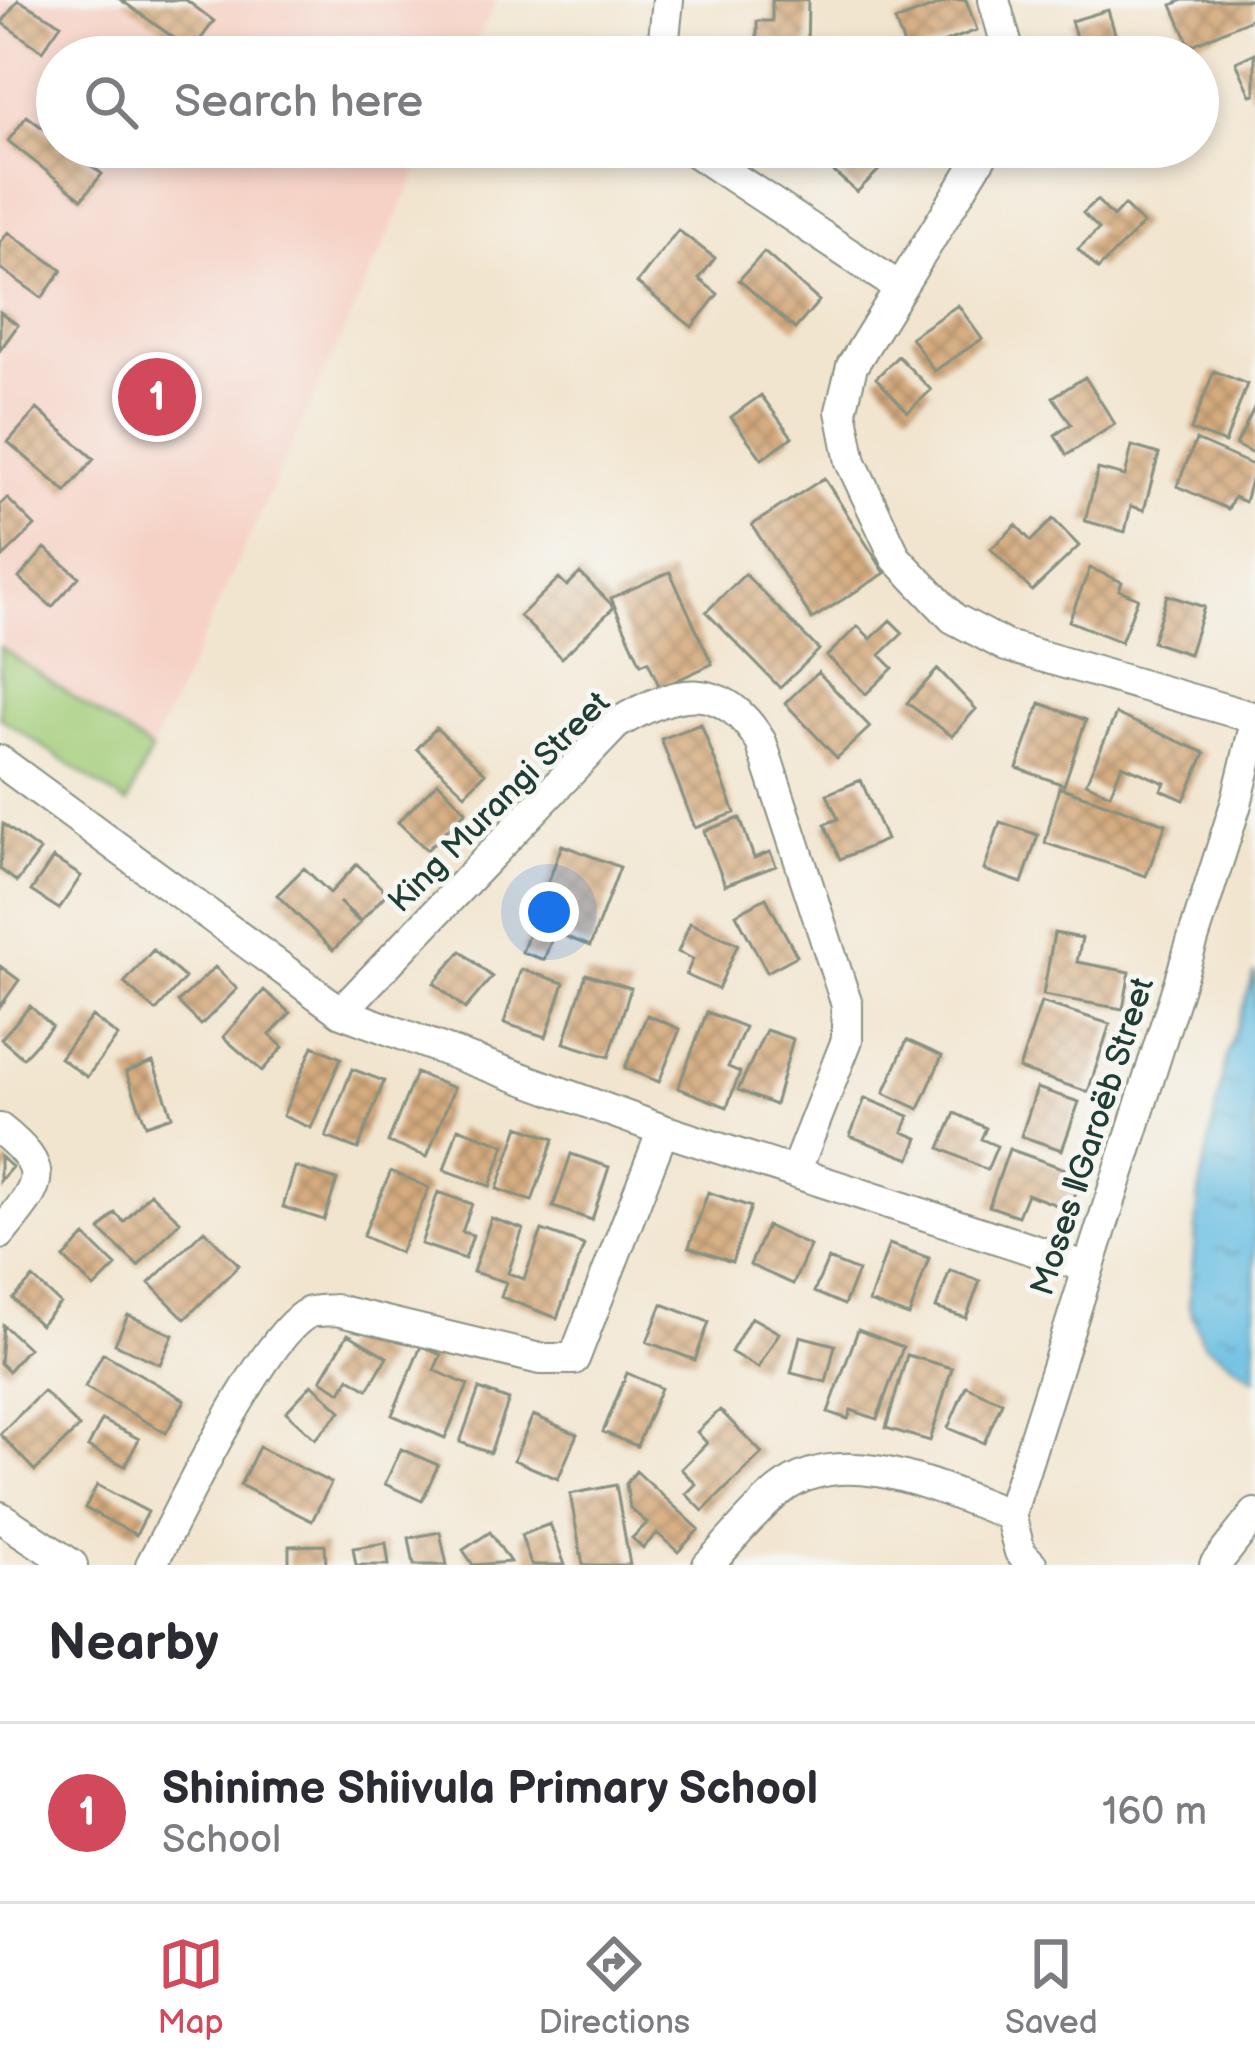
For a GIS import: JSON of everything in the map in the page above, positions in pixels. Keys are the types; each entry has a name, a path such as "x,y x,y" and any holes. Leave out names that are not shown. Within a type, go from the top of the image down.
{"street":[{"path":"664,36 668,0"},
{"path":"994,0 1004,36"},
{"path":"720,168 897,286"},
{"path":"973,168 852,366 841,411 851,462 896,559 953,618 1006,646 1255,722"},
{"name":"King Murangi Street","path":"341,1012 616,724 647,705 696,692 742,711 760,742 847,1005 847,1040 795,1172"},
{"name":"Moses ǁGaroëb Street","path":"1010,1515 1236,804 1255,722"},
{"path":"0,761 341,1012 663,1130 1086,1267"},
{"path":"0,1129 27,1150 38,1170 36,1189 0,1234"},
{"path":"151,1565 242,1399 282,1339 308,1313 336,1310 540,1359 574,1358 663,1130"},
{"path":"708,1565 782,1488 825,1472 882,1471 1010,1515 1020,1552 1032,1565"},
{"path":"1215,1565 1255,1514"},
{"path":"0,1516 72,1565"}],"shaded area":[{"path":"0,0 496,0 480,36 36,36 36,168 419,168 151,750 0,647"}],"green space":[{"path":"0,647 151,750 127,804 0,717"}],"water":[{"path":"1255,972 1255,1379 1203,1343 1189,1306 1199,1194 1227,1055"}],"building":[{"path":"18,0 61,24 53,36 36,36 36,47 2,23"},
{"path":"121,0 186,0 214,21 203,36 171,36"},
{"path":"772,0 808,0 807,36 757,36 757,21 772,21"},
{"path":"951,0 966,0 977,30 961,36 901,36 895,21"},
{"path":"1183,0 1252,0 1255,17 1212,36 1186,36 1172,5"},
{"path":"1108,10 1116,36 1076,36 1071,21"},
{"path":"1255,53 1255,94 1251,95 1236,62"},
{"path":"27,116 36,123 36,163 8,141"},
{"path":"42,168 94,168 102,174 82,199"},
{"path":"837,168 881,168 857,192 834,172"},
{"path":"1097,200 1113,217 1124,205 1143,224 1098,269 1078,249 1099,229 1083,213"},
{"path":"678,230 715,258 699,279 718,294 692,327 637,283"},
{"path":"8,232 62,270 42,298 0,268 0,243"},
{"path":"764,252 819,301 795,329 739,280"},
{"path":"958,305 982,339 934,371 911,337"},
{"path":"0,312 18,325 0,350"},
{"path":"898,356 931,390 908,412 876,378"},
{"path":"1214,371 1247,384 1225,443 1191,430"},
{"path":"1085,377 1115,424 1067,455 1055,435 1071,424 1053,397"},
{"path":"761,395 792,437 762,459 731,417"},
{"path":"1255,406 1255,455 1236,445"},
{"path":"37,409 94,459 66,492 8,442"},
{"path":"1196,440 1255,466 1245,502 1234,497 1228,509 1177,486"},
{"path":"1132,446 1159,454 1144,510 1131,506 1125,532 1085,521 1098,469 1125,476"},
{"path":"824,478 885,573 812,619 752,525"},
{"path":"7,498 35,526 3,557 0,505"},
{"path":"1053,519 1079,546 1032,591 991,549 1016,525 1031,541"},
{"path":"45,548 79,577 52,607 19,578"},
{"path":"1090,568 1122,582 1119,590 1138,598 1121,642 1069,621"},
{"path":"670,572 712,664 660,688 648,661 641,664 611,598"},
{"path":"580,573 614,607 562,658 520,616 559,578 567,586"},
{"path":"745,574 819,650 780,688 706,612"},
{"path":"1167,595 1204,607 1189,654 1152,642"},
{"path":"890,620 903,633 880,655 893,668 866,694 827,656 858,626 871,639"},
{"path":"938,669 976,709 952,736 907,703"},
{"path":"818,672 870,727 837,758 785,703"},
{"path":"1040,703 1086,720 1064,785 1017,768"},
{"path":"1116,714 1205,753 1184,800 1161,790 1165,783 1122,765 1110,794 1086,783"},
{"path":"701,724 735,813 695,828 661,739"},
{"path":"436,728 485,773 465,794 417,749"},
{"path":"861,780 886,840 840,859 825,824 838,819 827,794"},
{"path":"438,782 466,811 427,850 398,822"},
{"path":"1059,787 1166,824 1146,876 1045,843"},
{"path":"740,818 754,858 770,852 776,866 725,885 704,831"},
{"path":"1000,822 1038,835 1022,883 984,870"},
{"path":"3,824 40,851 17,882 0,869"},
{"path":"562,845 620,867 590,946 554,932 544,960 522,952"},
{"path":"53,858 81,876 59,909 31,891"},
{"path":"357,864 387,893 361,921 339,902 360,923 333,950 277,895 304,868 330,893"},
{"path":"766,898 797,956 767,972 736,914"},
{"path":"690,923 738,944 718,989 686,975 693,959 678,952"},
{"path":"1054,933 1082,938 1077,962 1130,972 1123,1009 1043,995"},
{"path":"153,950 185,978 156,1011 124,983"},
{"path":"461,951 492,977 465,1009 434,983"},
{"path":"0,966 19,980 0,1007"},
{"path":"215,967 237,989 201,1025 178,1002"},
{"path":"521,969 564,983 546,1037 504,1023"},
{"path":"586,974 631,988 609,1057 564,1043"},
{"path":"264,990 290,1013 270,1035 283,1047 262,1071 223,1037"},
{"path":"1041,1002 1110,1024 1088,1092 1019,1069"},
{"path":"30,1006 52,1026 23,1058 1,1039"},
{"path":"707,1012 745,1027 728,1067 740,1072 727,1107 678,1088"},
{"path":"647,1015 680,1029 659,1082 625,1068"},
{"path":"92,1016 118,1036 87,1077 60,1058"},
{"path":"766,1030 793,1039 775,1105 738,1090"},
{"path":"907,1040 942,1056 919,1109 884,1093"},
{"path":"313,1046 341,1058 311,1128 283,1116"},
{"path":"153,1062 172,1116 146,1125 126,1072"},
{"path":"352,1069 384,1081 358,1149 326,1137"},
{"path":"416,1073 454,1088 427,1157 388,1142"},
{"path":"1037,1088 1079,1102 1062,1150 1021,1136"},
{"path":"865,1098 909,1116 903,1132 918,1138 910,1159 850,1136"},
{"path":"955,1113 986,1128 981,1139 997,1146 987,1170 940,1148"},
{"path":"519,1126 554,1139 532,1201 497,1189"},
{"path":"458,1128 505,1145 490,1186 444,1170"},
{"path":"1009,1149 1082,1175 1070,1210 1027,1194 1018,1216 989,1206"},
{"path":"571,1154 609,1167 592,1220 553,1207"},
{"path":"0,1156 12,1167 0,1181"},
{"path":"295,1167 337,1180 324,1220 283,1207"},
{"path":"391,1171 429,1188 400,1253 363,1236"},
{"path":"438,1192 472,1204 462,1232 473,1235 465,1259 421,1244"},
{"path":"708,1192 751,1207 732,1262 689,1247"},
{"path":"150,1193 180,1221 138,1266 100,1230 115,1213 124,1222"},
{"path":"491,1218 523,1229 508,1273 524,1279 542,1230 584,1245 557,1318 501,1297 506,1282 473,1272"},
{"path":"767,1226 810,1246 793,1284 750,1265"},
{"path":"204,1230 239,1265 185,1319 149,1283"},
{"path":"85,1236 116,1266 94,1288 64,1258"},
{"path":"889,1244 929,1258 909,1316 869,1302"},
{"path":"828,1259 858,1271 844,1305 814,1292"},
{"path":"950,1270 980,1281 966,1318 936,1308"},
{"path":"33,1278 60,1303 40,1325 13,1299"},
{"path":"662,1304 709,1322 695,1360 647,1342"},
{"path":"128,1315 173,1335 160,1364 115,1344"},
{"path":"751,1317 779,1333 758,1368 731,1352"},
{"path":"3,1325 28,1348 8,1371 0,1363"},
{"path":"858,1330 903,1347 877,1419 851,1410 848,1419 828,1412"},
{"path":"348,1334 387,1357 368,1389 349,1378 341,1392 321,1380"},
{"path":"800,1336 835,1345 826,1382 791,1373"},
{"path":"421,1346 441,1355 434,1370 468,1385 445,1438 392,1415"},
{"path":"103,1353 185,1400 166,1433 85,1387"},
{"path":"907,1355 952,1368 930,1441 886,1428"},
{"path":"627,1373 661,1388 637,1446 603,1432"},
{"path":"312,1384 341,1411 315,1439 286,1412"},
{"path":"966,1386 1002,1402 984,1443 948,1428"},
{"path":"479,1389 509,1400 490,1453 460,1442"},
{"path":"43,1391 79,1427 35,1471 0,1434"},
{"path":"720,1410 762,1453 703,1511 686,1494 696,1484 681,1469 707,1443 697,1432"},
{"path":"533,1415 577,1434 558,1479 514,1460"},
{"path":"102,1420 139,1439 125,1466 88,1447"},
{"path":"259,1447 331,1483 312,1521 240,1485"},
{"path":"401,1449 438,1465 422,1501 385,1484"},
{"path":"636,1471 699,1529 678,1552 657,1533 643,1548 632,1538 647,1523 630,1508 626,1484"},
{"path":"97,1485 148,1512 136,1535 85,1508"},
{"path":"616,1485 630,1565 583,1565 570,1494"},
{"path":"550,1524 565,1565 531,1565 521,1535"},
{"path":"440,1532 447,1565 414,1565 409,1538"},
{"path":"490,1532 510,1562 473,1565 463,1550"},
{"path":"386,1543 389,1565 356,1565 353,1548"},
{"path":"325,1545 326,1565 289,1565 289,1546"}],"place":[{"name":"Shinime Shiivula Primary School","path":"157,397"}]}
